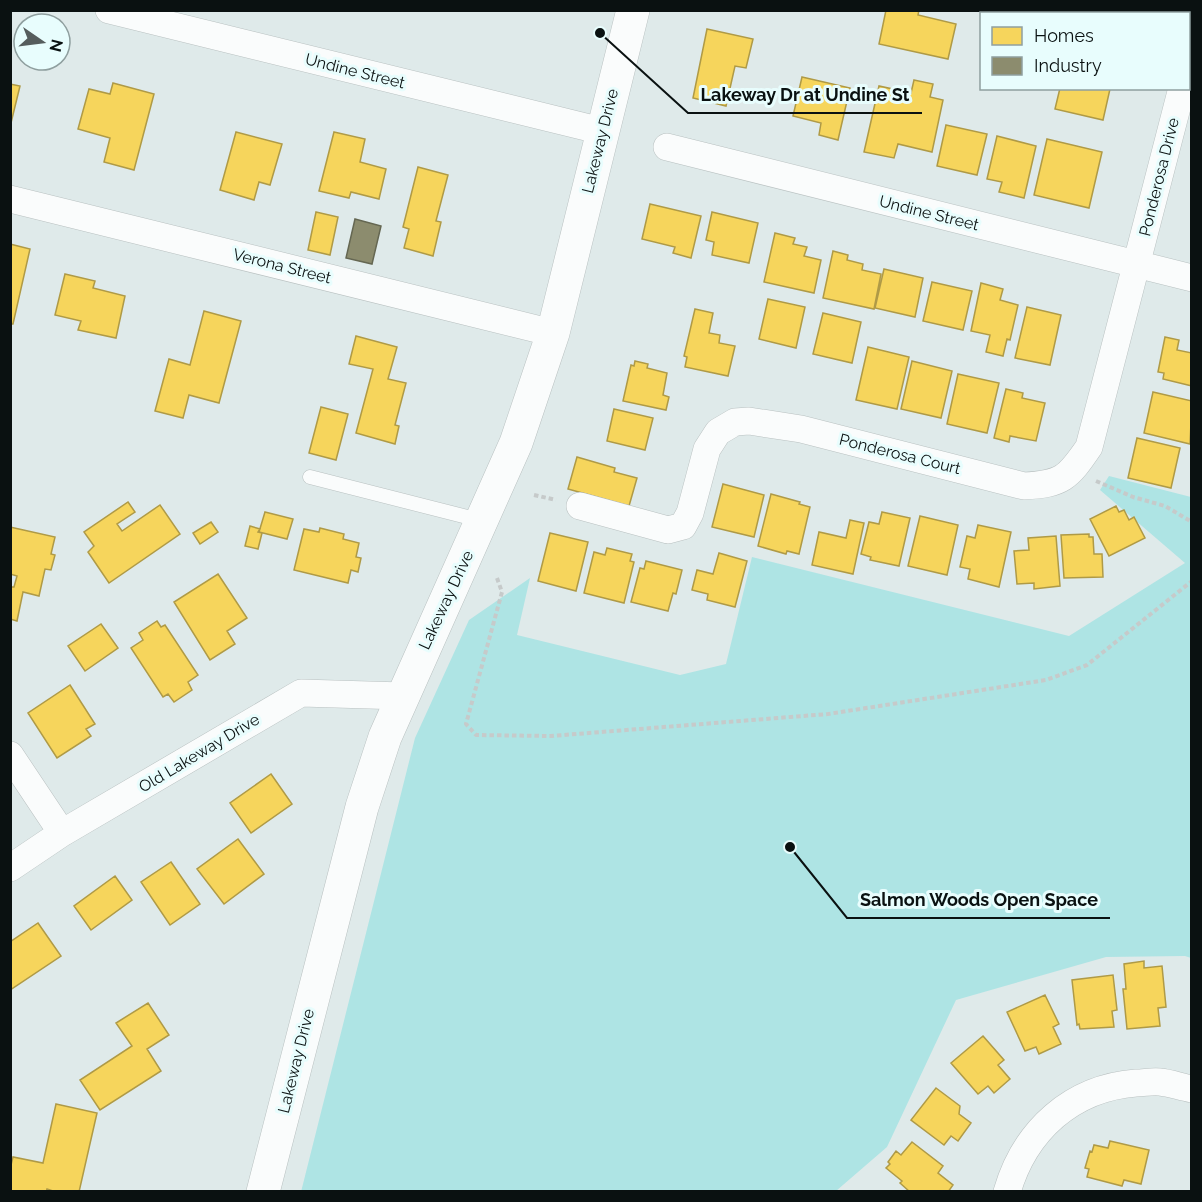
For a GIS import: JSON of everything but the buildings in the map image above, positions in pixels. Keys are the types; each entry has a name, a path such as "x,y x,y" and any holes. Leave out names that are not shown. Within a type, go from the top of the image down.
{"main road":[{"name":"Lakeway Drive","path":"263,1191 362,807 385,737 516,443 553,333 633,10"}],"street":[{"name":"Undine Street","path":"109,10 602,131"},
{"name":"Ponderosa Drive","path":"1137,266 1181,90"},
{"name":"Undine Street","path":"667,147 1191,278"},
{"name":"Verona Street","path":"10,199 553,333"},
{"name":"Ponderosa Court","path":"580,506 668,530 682,526 690,513 707,449 718,432 735,422 801,429 1024,486 1050,484 1073,470 1089,447 1137,266"},
{"name":"Old Lakeway Drive","path":"10,868 62,834 301,693 403,696"},
{"path":"10,755 62,834"},
{"path":"1006,1191 1014,1170 1030,1142 1055,1114 1083,1096 1115,1085 1148,1082 1191,1089"}],"lane":[{"path":"310,477 483,521"}],"path":[{"path":"1093,480 1133,497 1165,506 1191,522"},
{"path":"497,578 502,591 466,724 476,735 551,736 828,714 1046,680 1087,665 1191,581"}],"shaded area":[{"path":"1109,476 1191,497 1191,958 1185,956 1106,957 956,1000 887,1147 836,1191 301,1192 415,738 469,620 530,578 517,635 680,675 726,664 752,557 1069,636 1185,563 1100,490"}],"place":[{"name":"Lakeway Dr at Undine St","path":"600,33"},
{"name":"Salmon Woods Open Space","path":"790,847"}]}
